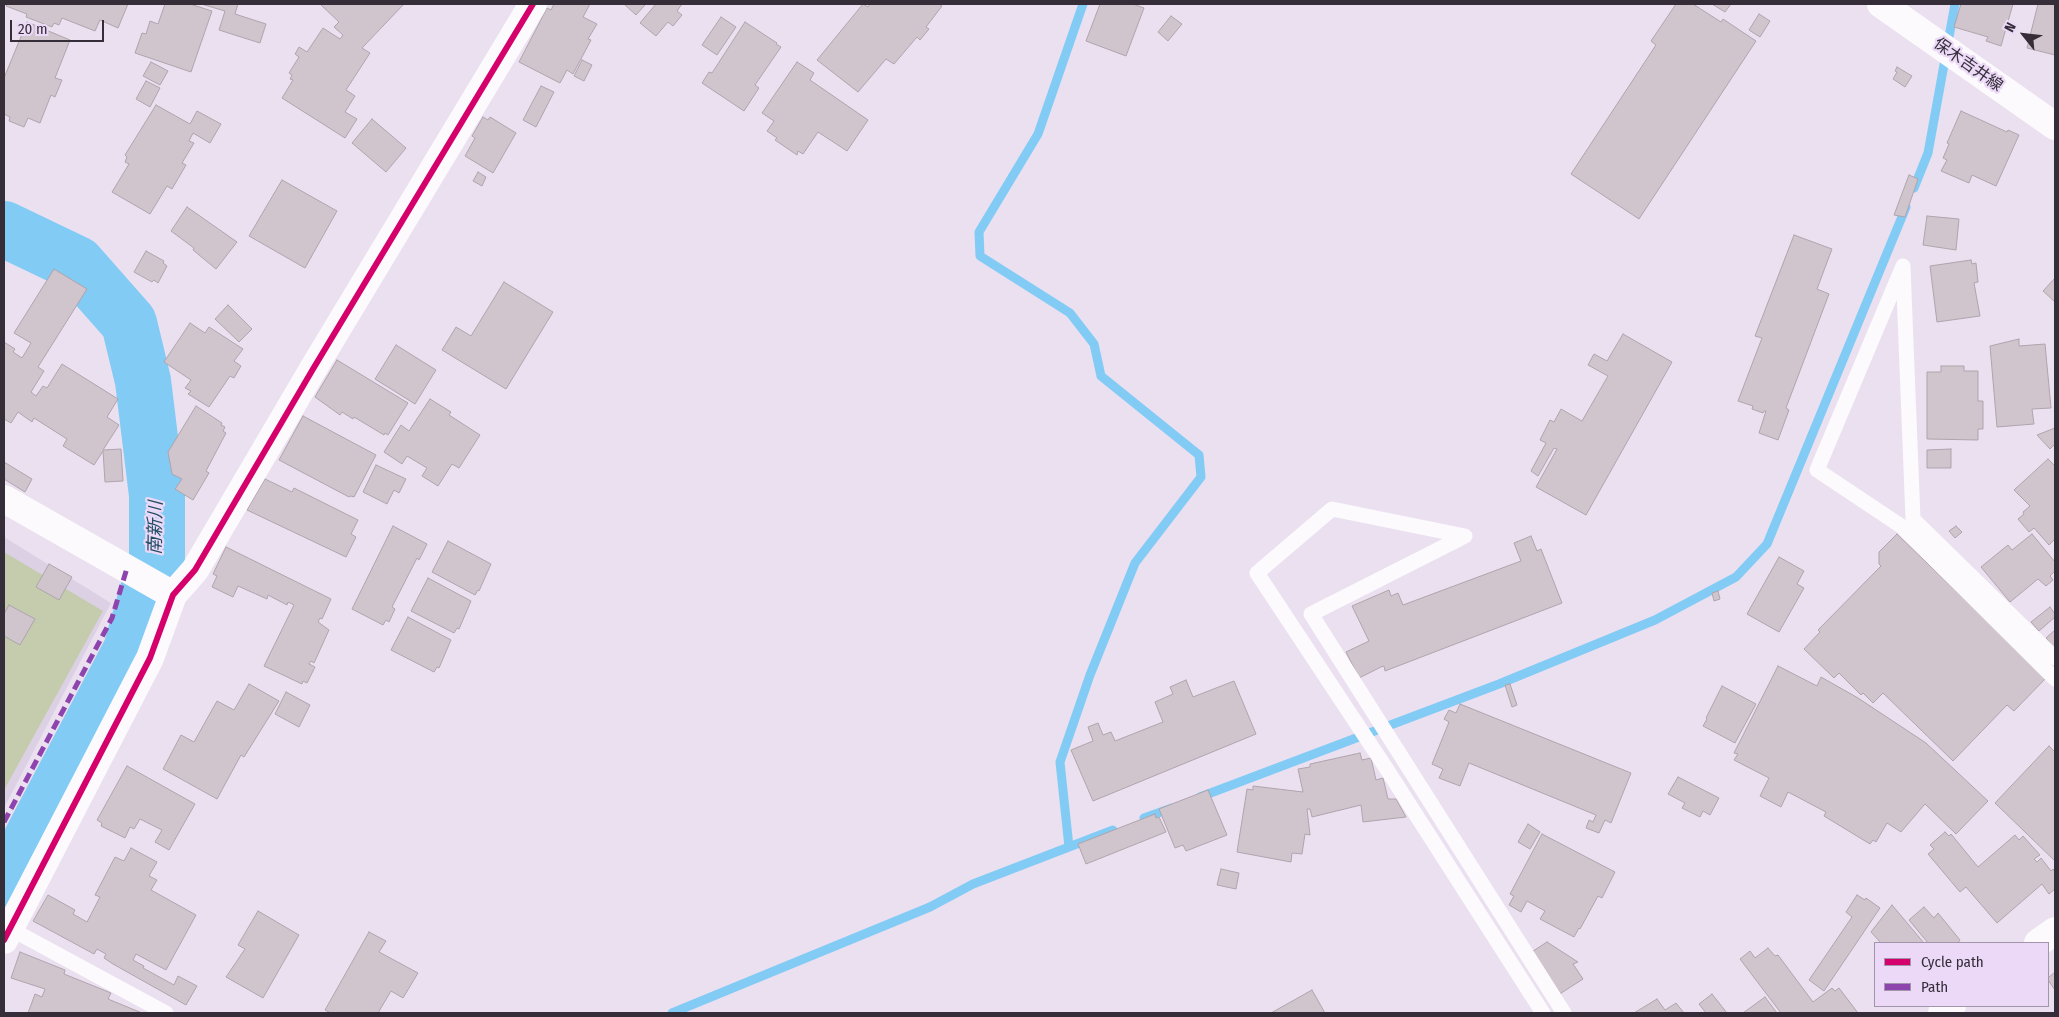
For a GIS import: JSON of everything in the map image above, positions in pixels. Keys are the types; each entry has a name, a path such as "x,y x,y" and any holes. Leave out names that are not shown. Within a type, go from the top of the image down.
{"main road":[{"path":"5,931 150,658 167,592 195,570 323,352 533,4"},
{"name":"保木吉井線","path":"1882,4 2055,126"},
{"path":"4,499 167,592"},
{"path":"2039,942 2055,931"}],"lane":[{"path":"2055,658 1913,519 1903,266 1817,470 1901,526 2055,679"},
{"path":"1543,1013 1386,768 1257,572 1332,509 1465,536 1311,614 1564,1013"},
{"path":"5,931 166,1013"}],"shaded area":[{"path":"4,537 111,603 4,808"}],"green space":[{"path":"4,552 103,611 4,790"}],"building":[{"path":"7,4 128,4 118,28 100,20 95,31 62,18 59,25 54,23 52,27 26,17 27,14 6,6"},
{"path":"165,4 190,4 212,11 191,72 135,53 142,33 146,34 150,21 158,24"},
{"path":"201,4 238,4 235,14 266,24 260,43 219,30 225,11"},
{"path":"320,4 404,4 362,48 370,53 346,90 355,96 345,112 357,119 345,138 282,98 293,80 290,79 292,75 289,73 299,57 295,54 299,47 307,52 323,28 340,39 343,35 334,27 339,22"},
{"path":"554,4 590,4 583,17 597,24 588,39 591,40 573,74 567,70 560,83 519,62 547,8 551,10"},
{"path":"624,4 644,4 645,5 636,15"},
{"path":"656,4 682,4 677,11 682,15 673,26 668,22 656,36 640,23"},
{"path":"863,4 868,7 870,4 939,4 942,6 926,27 929,29 920,40 917,37 894,64 886,59 858,92 817,60"},
{"path":"1100,4 1133,4 1144,8 1126,56 1086,41"},
{"path":"1676,4 1693,4 1721,22 1723,19 1756,41 1639,219 1571,174 1656,45 1651,41"},
{"path":"1712,4 1731,4 1725,12"},
{"path":"1961,4 2013,4 2001,46 1986,41 1988,37 1954,27"},
{"path":"2038,4 2055,4 2055,55 2027,48"},
{"path":"1759,14 1770,21 1760,37 1749,30"},
{"path":"1171,16 1182,24 1168,41 1158,32"},
{"path":"721,17 736,27 717,55 702,45"},
{"path":"27,22 70,40 55,78 62,80 55,97 51,95 40,123 28,118 24,127 9,121 10,117 4,114 4,78"},
{"path":"745,22 781,47 755,85 759,88 744,111 702,83 709,72 712,73"},
{"path":"582,60 592,65 584,81 574,76"},
{"path":"151,62 168,71 160,85 143,76"},
{"path":"797,62 814,73 810,80 868,120 847,151 818,132 803,154 798,151 797,155 775,140 777,138 767,131 774,121 762,113"},
{"path":"1897,67 1912,76 1905,87 1893,79 1897,72 1895,71"},
{"path":"146,81 160,88 150,107 136,99"},
{"path":"541,86 554,92 536,127 523,120"},
{"path":"156,105 190,124 197,111 221,124 210,143 193,133 189,141 194,143 182,163 186,165 172,189 167,186 150,214 112,192 129,164 125,162 127,157 125,155"},
{"path":"1961,111 2007,132 2008,130 2019,135 1996,186 1972,175 1969,183 1941,171 1947,160 1943,158 1949,144 1947,143"},
{"path":"483,117 488,120 490,117 516,133 493,173 465,156 475,138 472,136"},
{"path":"372,119 406,148 386,172 352,143"},
{"path":"478,172 486,177 482,186 473,181"},
{"path":"1909,175 1918,179 1905,217 1894,215"},
{"path":"282,180 337,211 305,268 249,236"},
{"path":"187,207 237,242 216,269 193,250 194,248 171,231"},
{"path":"1927,216 1959,219 1956,250 1923,245"},
{"path":"1794,235 1832,249 1817,289 1829,294 1786,408 1789,410 1778,440 1759,433 1766,411 1763,413 1752,409 1753,406 1738,401 1762,338 1755,336"},
{"path":"146,251 164,261 163,263 167,266 158,283 154,280 152,282 134,272"},
{"path":"1971,260 1972,264 1976,263 1978,282 1974,283 1980,316 1937,322 1930,266"},
{"path":"54,269 87,289 38,367 44,371 31,392 36,396 43,386 47,388 62,364 118,399 107,417 119,425 103,450 121,449 123,481 105,482 103,451 94,465 63,446 67,439 34,418 32,422 18,412 11,423 4,419 4,342 15,349 13,352 22,358 31,343 14,333"},
{"path":"2055,278 2055,302 2043,291"},
{"path":"504,282 553,312 506,389 442,350 456,327 471,336"},
{"path":"228,305 252,329 239,342 215,319"},
{"path":"190,323 205,333 209,327 243,349 234,361 241,366 234,378 230,376 209,407 188,394 191,391 185,388 191,380 164,362"},
{"path":"1623,334 1672,362 1586,515 1536,487 1557,449 1554,448 1538,476 1531,471 1546,443 1540,440 1550,420 1554,422 1561,409 1582,421 1608,376 1588,365 1594,354 1607,361"},
{"path":"2019,339 2019,346 2045,344 2051,408 2032,409 2034,424 1997,427 1990,346"},
{"path":"396,345 436,370 415,404 375,379"},
{"path":"337,360 408,403 388,435 385,433 384,435 342,412 340,415 315,397"},
{"path":"1941,366 1964,366 1964,371 1978,371 1978,401 1983,401 1983,429 1978,429 1978,440 1927,439 1927,372 1941,372"},
{"path":"430,399 451,412 449,415 480,435 459,468 452,464 438,486 422,476 427,468 407,456 402,464 384,452 401,425 409,431"},
{"path":"196,406 222,423 221,425 225,427 223,431 226,433 206,471 209,473 193,500 175,489 182,479 172,474 168,452"},
{"path":"303,416 376,455 354,497 349,497 279,460"},
{"path":"2055,428 2055,444 2050,449 2037,435"},
{"path":"1951,449 1951,468 1927,468 1927,450"},
{"path":"2048,459 2055,466 2055,539 2049,545 2034,528 2029,532 2018,519 2030,506 2014,490"},
{"path":"4,462 32,479 25,492 4,479"},
{"path":"376,465 406,479 399,493 394,490 387,504 363,492"},
{"path":"265,479 292,492 294,488 358,520 351,534 356,537 346,557 247,510"},
{"path":"393,526 427,544 419,560 417,558 392,607 395,609 389,622 386,620 383,625 352,609"},
{"path":"1956,526 1962,532 1955,538 1949,531"},
{"path":"1897,534 2046,678 2014,711 2007,705 1953,761 1883,693 1873,703 1863,693 1861,695 1839,673 1834,678 1804,649 1820,632 1818,630 1881,566 1879,564 1879,552"},
{"path":"2032,534 2055,562 2055,571 2050,576 2053,580 2046,586 2038,579 2010,602 1981,567 2008,545 2012,550"},
{"path":"1531,536 1537,551 1541,549 1562,603 1385,671 1384,666 1381,667 1359,678 1346,652 1369,641 1352,606 1389,590 1391,596 1398,593 1403,605 1521,561 1514,543"},
{"path":"448,541 491,564 479,591 475,595 432,572"},
{"path":"226,547 331,599 322,619 320,618 318,622 329,630 314,663 311,661 309,664 315,667 307,683 303,681 302,684 264,666 294,605 288,602 287,605 268,595 267,599 238,586 233,597 212,587 217,576 213,574"},
{"path":"1779,557 1804,571 1797,584 1804,588 1779,632 1747,614"},
{"path":"49,564 72,577 59,600 36,587"},
{"path":"428,578 471,601 459,629 457,628 454,633 411,611"},
{"path":"1718,591 1720,599 1714,601 1712,593"},
{"path":"9,605 35,619 20,645 4,636 4,614"},
{"path":"2050,607 2055,617 2039,631 2031,622"},
{"path":"408,617 451,640 439,668 437,667 434,672 391,650"},
{"path":"2055,630 2055,650 2046,638"},
{"path":"1778,666 1817,686 1821,677 1858,698 1926,743 1988,801 1956,834 1925,804 1901,832 1887,823 1876,842 1873,840 1870,844 1824,816 1826,812 1788,792 1781,807 1760,796 1769,778 1734,760 1738,754 1734,753"},
{"path":"1186,680 1193,697 1234,681 1256,734 1093,801 1071,750 1093,741 1088,727 1098,723 1103,735 1111,732 1115,741 1163,722 1155,702 1173,694 1170,687"},
{"path":"249,684 279,701 244,757 241,755 217,799 163,769 181,735 194,742 217,701 234,710"},
{"path":"1510,684 1517,705 1512,707 1505,685"},
{"path":"1722,686 1756,704 1735,743 1703,726"},
{"path":"286,692 310,705 299,727 275,714"},
{"path":"1460,704 1631,773 1611,823 1605,820 1599,833 1586,828 1589,820 1593,822 1596,815 1469,763 1460,786 1439,778 1443,769 1432,764 1449,722 1444,719 1449,710 1456,713"},
{"path":"2049,746 2055,752 2055,861 1995,803"},
{"path":"1360,753 1362,760 1371,758 1376,780 1383,778 1388,799 1396,799 1406,817 1363,822 1361,805 1312,817 1310,809 1307,809 1310,835 1305,834 1302,854 1292,853 1291,862 1237,852 1247,789 1253,790 1253,786 1303,792 1298,769 1310,767 1310,764"},
{"path":"127,766 195,804 169,850 155,842 162,830 140,819 134,829 130,827 125,838 101,826 102,823 97,820"},
{"path":"1678,777 1719,798 1710,815 1703,811 1700,817 1682,808 1685,803 1668,794"},
{"path":"1208,790 1227,835 1186,851 1183,845 1175,848 1159,809"},
{"path":"1155,814 1156,818 1159,817 1166,832 1086,864 1078,844"},
{"path":"1528,824 1540,832 1530,849 1518,842"},
{"path":"1945,832 1949,836 1951,834 1978,867 2015,835 2019,840 2023,836 2040,855 2034,859 2037,862 2041,858 2051,871 2053,869 2055,872 2055,889 2049,894 2042,884 1997,923 1966,887 1960,892 1928,854 1934,849 1930,845"},
{"path":"1542,834 1615,872 1602,898 1598,896 1574,937 1540,919 1545,911 1527,901 1521,912 1509,905 1514,896 1510,894"},
{"path":"131,848 157,862 149,876 157,880 151,890 196,915 166,970 136,954 133,960 144,966 143,968 174,985 178,976 197,986 186,1005 113,964 104,958 106,954 97,949 94,954 33,921 48,895 75,910 73,914 87,922 100,897 95,895 115,857 124,861"},
{"path":"1221,869 1239,873 1236,889 1217,885"},
{"path":"1857,895 1865,900 1866,898 1880,908 1824,991 1809,980 1852,917 1846,912"},
{"path":"1892,905 1923,942 1880,942 1871,932"},
{"path":"1924,907 1934,918 1938,913 1960,940 1959,942 1927,942 1909,920"},
{"path":"258,911 299,935 263,998 226,977 245,949 238,945"},
{"path":"369,932 386,941 379,952 418,973 403,998 391,991 378,1013 331,1013 325,1010"},
{"path":"1547,942 1578,962 1573,964 1583,979 1555,997 1527,955"},
{"path":"1768,948 1775,956 1778,955 1813,1002 1832,988 1835,991 1839,988 1858,1013 1781,1013 1740,959 1750,951 1755,958"},
{"path":"20,952 65,970 64,974 111,993 108,999 142,1013 28,1013 35,994 42,997 45,989 11,978"},
{"path":"2055,972 2055,990 2049,981 2049,977"},
{"path":"1312,990 1325,1013 1271,1013"},
{"path":"1712,994 1727,1013 1706,1013 1699,1004"},
{"path":"1765,997 1777,1013 1743,1013"},
{"path":"1657,999 1665,1010 1676,1003 1684,1013 1634,1013"}],"waterway":[{"path":"1069,847 1060,762 1090,675 1135,563 1201,477 1199,455 1101,376 1094,344 1070,313 980,256 979,232 1038,134 1083,4"},
{"path":"1914,188 1928,153 1955,4"},
{"path":"1200,797 1499,684 1655,620 1736,577 1767,544 1906,207"},
{"name":"南新川","path":"4,229 77,264 129,323 143,381 157,495 157,559 131,650 4,891"},
{"path":"1144,818 1172,808"},
{"path":"672,1013 930,907 973,884 1113,830"}],"marked path":[{"path":"4,822 112,618 127,568"}],"cycle path":[{"path":"4,940 150,658 173,595 195,570 313,369 533,4"}]}
